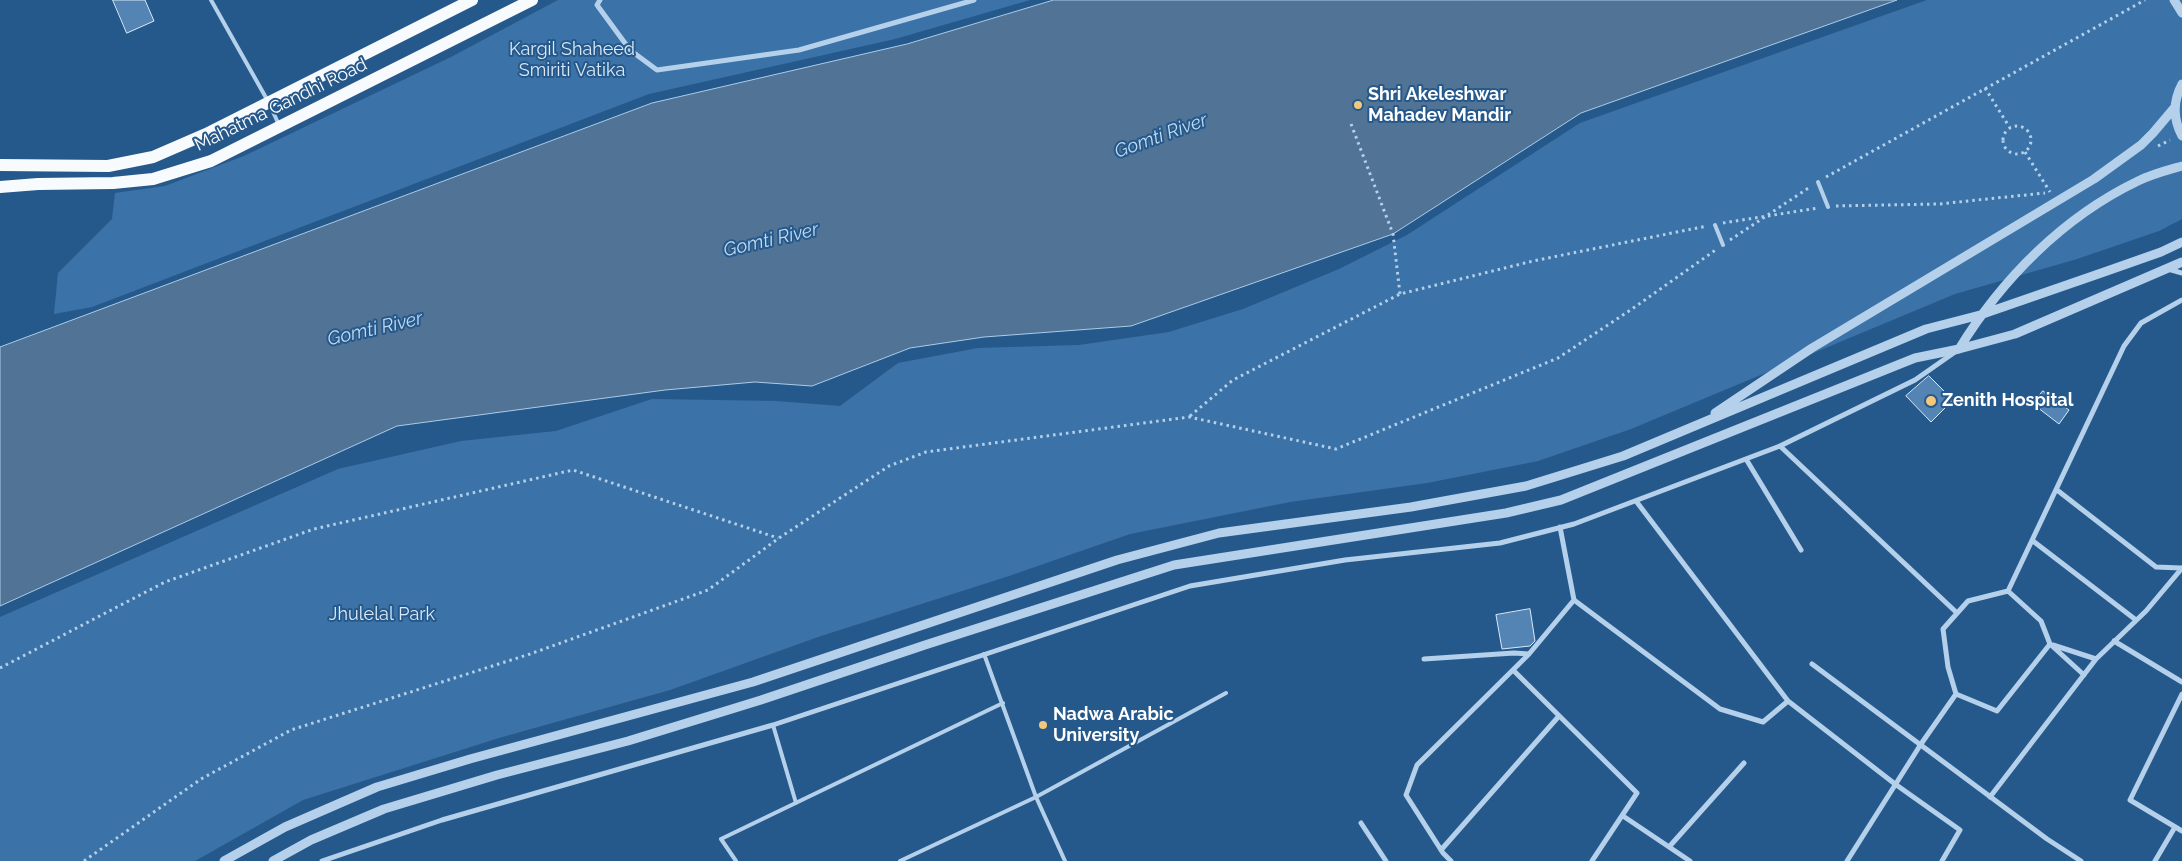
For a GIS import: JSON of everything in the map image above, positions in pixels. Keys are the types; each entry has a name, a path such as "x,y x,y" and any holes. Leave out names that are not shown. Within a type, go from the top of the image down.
{"main road":[{"name":"Mahatma Gandhi Road","path":"0,164 108,166 153,157 206,134 269,103 472,0"},
{"name":"Mahatma Gandhi Road","path":"0,187 153,180 211,161 532,0"}],"street":[{"path":"600,0 597,6 630,50 657,70 799,50 974,0"},
{"path":"2174,0 2181,14"},
{"path":"2182,83 2175,107 2175,118 2182,135"},
{"path":"1698,424 1812,348 2094,179 2140,145 2175,107"},
{"path":"322,861 442,820 773,725 1190,586 1345,560 1500,542 1574,524 1636,501 1780,446 1915,380 1958,349 1980,315 2030,258 2052,237 2113,194 2140,180 2182,166"},
{"path":"224,861 285,827 377,787 470,759 753,682 1117,560 1219,533 1410,506 1526,486 1623,456 1926,330 1980,315 2161,252 2182,242"},
{"path":"273,861 311,840 384,809 497,775 628,741 733,709 1174,565 1506,513 1561,500 1915,358 2015,334 2182,262"},
{"path":"2167,269 2182,273"},
{"path":"1956,694 1948,667 1943,628 1968,601 2008,591 2124,346 2141,323 2182,300"},
{"path":"1780,446 1957,613"},
{"path":"1746,458 1801,550"},
{"path":"2057,490 2156,567 2182,568"},
{"path":"1636,501 1788,701 1895,784 1960,830 1942,861"},
{"path":"1560,527 1574,600 1720,709 1763,722 1788,701"},
{"path":"2033,541 2136,620"},
{"path":"1990,797 2096,660 2136,620 2182,568"},
{"path":"2008,591 2041,621 2050,644 2084,675"},
{"path":"1451,861 1441,850 1406,795 1417,765 1529,654 1574,600"},
{"path":"2114,641 2182,682"},
{"path":"1956,694 1997,711 2050,644"},
{"path":"2050,644 2096,660"},
{"path":"1424,659 1514,653 1529,654"},
{"path":"1812,664 2047,839 2081,861"},
{"path":"1513,670 1637,793 1592,861"},
{"path":"1846,861 1921,744 1956,694"},
{"path":"2182,694 2130,800 2182,831"},
{"path":"1441,850 1559,716"},
{"path":"1669,847 1744,764"},
{"path":"1623,816 1690,861"},
{"path":"1361,823 1386,861"},
{"path":"2155,861 2175,827"}],"lane":[{"path":"211,0 280,126"},
{"path":"1818,182 1828,207"},
{"path":"1715,225 1724,245"},
{"path":"984,654 1036,797 1065,861"},
{"path":"900,861 1036,797 1226,693"},
{"path":"736,861 721,840 1003,703"},
{"path":"773,725 796,803"}],"path":[{"path":"84,861 201,779 291,730 530,654 708,590 779,538 889,466 926,452 1189,416 1336,449 1558,358 1765,216 1818,182 2145,0"},
{"path":"1985,88 2010,128"},
{"path":"1351,124 1393,234 1400,294"},
{"path":"2018,126 2030,132 2032,141 2025,152 2016,154 2007,150 2004,146 2004,136 2010,128 2018,126"},
{"path":"2156,147 2182,135"},
{"path":"2025,152 2051,192"},
{"path":"1189,416 1233,380 1400,294 1533,261 1765,216 1828,207 1939,204 2059,190"},
{"path":"0,668 165,582 314,528 573,470 779,538"}],"green space":[{"name":"Kargil Shaheed Smiriti Vatika","path":"558,0 1030,0 895,39 649,94 92,307 54,314 58,273 112,219 115,193 165,186 244,156 451,57"},
{"name":"Jhulelal Park","path":"1927,0 2182,0 2182,219 2159,231 2077,259 1955,294 1631,429 1538,461 1427,483 1290,502 1130,534 1006,577 821,636 670,690 499,738 303,800 195,861 0,861 0,617 338,469 461,441 556,431 652,399 776,401 840,406 898,363 978,348 1079,345 1169,332 1243,309 1339,269 1407,235 1580,123"}],"water":[{"name":"Gomti River","path":"1054,0 1897,0 1581,113 1393,234 1131,326 984,337 910,348 812,386 755,382 665,390 397,426 0,606 0,347 652,103 907,44"}],"building":[{"path":"113,0 145,0 154,21 127,33"},
{"path":"1929,376 1953,400 1931,422 1906,396"},
{"path":"2043,391 2069,410 2059,424 2033,404"},
{"path":"1530,609 1535,641 1530,646 1502,649 1496,615"}],"place":[{"name":"Shri Akeleshwar Mahadev Mandir","path":"1358,105"},
{"name":"Zenith Hospital","path":"1931,401"},
{"name":"Nadwa Arabic University","path":"1043,725"}]}
